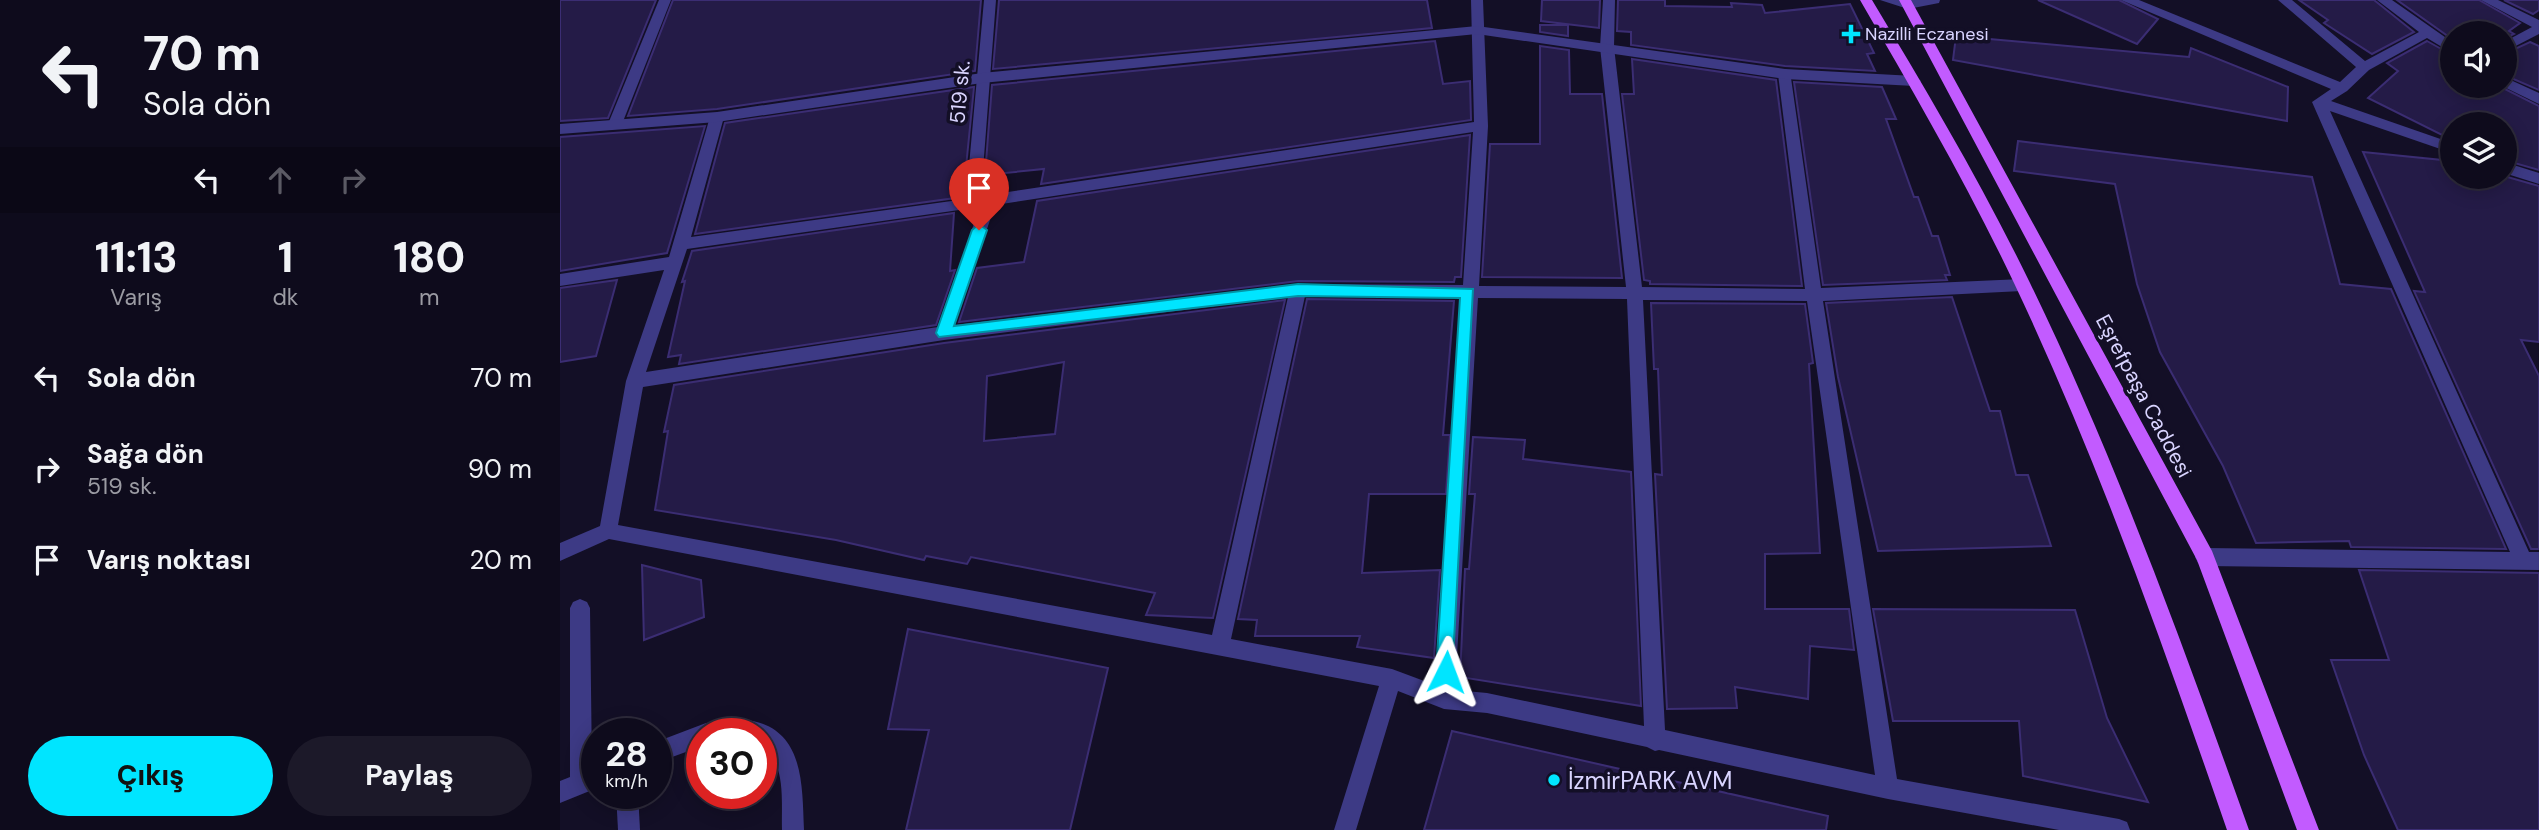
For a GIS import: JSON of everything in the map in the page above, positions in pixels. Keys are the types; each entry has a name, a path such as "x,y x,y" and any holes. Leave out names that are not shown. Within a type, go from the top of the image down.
{"main road":[{"path":"1866,0 1956,153 2022,285 2148,576 2238,830"},
{"name":"Eşrefpaşa Caddesi","path":"1907,2 2205,557 2308,830"}],"street":[{"path":"615,124 665,0"},
{"name":"519 sk.","path":"944,333 988,204 973,203 990,0"},
{"path":"1444,699 1468,293 1481,126 1478,0"},
{"path":"1609,0 1606,47 1635,295 1655,741"},
{"path":"1886,0 1934,0"},
{"path":"2127,0 2342,88"},
{"path":"2284,0 2364,67"},
{"path":"2383,0 2440,40"},
{"path":"2487,0 2539,26"},
{"path":"2517,40 2539,26"},
{"path":"560,129 717,117 982,78 1477,30 1784,74 1914,81"},
{"path":"2319,102 2342,88 2364,67 2428,32"},
{"path":"1784,74 1814,295 1888,788"},
{"path":"2517,88 2539,99"},
{"path":"2319,102 2440,144"},
{"path":"2205,557 2531,561 2319,102"},
{"path":"608,531 635,381 681,244 717,117"},
{"path":"681,244 1481,126"},
{"path":"2517,170 2539,178"},
{"path":"560,280 675,262"},
{"path":"635,381 944,333 1298,290 1814,295 2022,285"},
{"path":"1220,647 1298,290"},
{"path":"560,552 608,531 1392,679 1444,699 1487,703 1655,741 1888,788 2119,830"},
{"path":"580,608 586,718"},
{"path":"1345,830 1392,679"},
{"path":"777,745 789,766 793,830"},
{"path":"560,792 581,783"},
{"path":"628,809 629,830"}],"building":[{"path":"560,0 656,0 608,118 560,121"},
{"path":"673,0 981,0 975,71 717,109 628,116"},
{"path":"999,0 1427,0 1432,28 993,69"},
{"path":"1542,0 1600,0 1599,28 1541,21"},
{"path":"1618,0 1665,0 1665,6 1732,7 1731,3 1762,5 1765,13 1850,4 1874,53 1867,54 1875,71 1785,66 1631,45 1631,32 1617,31"},
{"path":"2038,0 2119,0 2158,19 2137,44"},
{"path":"2299,0 2374,0 2414,32 2372,54 2324,23 2328,20"},
{"path":"2397,0 2479,0 2516,21 2440,21 2440,30"},
{"path":"2504,0 2539,0 2539,10 2533,14"},
{"path":"1540,25 1568,25 1568,36 1540,32"},
{"path":"1956,36 2189,57 2191,48 2288,87 2287,121 1953,60"},
{"path":"1435,41 1443,84 1470,81 1471,120 1041,184 1044,169 985,175 992,85"},
{"path":"2427,41 2440,48 2440,98 2517,98 2517,95 2539,106 2539,170 2517,164 2517,112 2440,112 2440,134 2368,98 2398,71 2387,63"},
{"path":"2530,42 2539,46 2539,90 2517,81 2517,48"},
{"path":"1540,46 1569,50 1570,94 1602,94 1622,278 1482,277 1490,144 1540,144"},
{"path":"1632,59 1776,80 1802,286 1650,284 1650,281 1644,280 1622,94 1634,94"},
{"path":"1794,82 1882,87 1896,119 1886,119 1914,197 1918,197 1932,236 1938,236 1950,275 1945,275 1947,280 1823,285"},
{"path":"974,87 965,177 956,178 955,198 695,234 725,123"},
{"path":"705,126 667,253 560,271 560,137"},
{"path":"1470,135 1461,277 1455,277 1454,282 1298,281 959,322 977,268 1024,262 1037,201"},
{"path":"2018,141 2312,177 2340,284 2391,289 2506,549 2351,547 2349,541 2256,543 2223,466 2160,352 2137,284 2115,184 2014,171"},
{"path":"2363,152 2440,160 2440,189 2517,189 2517,180 2539,186 2539,342 2521,340 2539,376 2539,549 2531,549 2414,291 2425,292"},
{"path":"954,213 950,271 955,270 936,325 679,364 681,355 668,357 685,281 682,282 692,251"},
{"path":"617,280 596,356 560,362 560,288"},
{"path":"1952,297 1990,411 2000,411 2016,475 2028,475 2051,546 1878,551 1838,377 1826,303"},
{"path":"1307,299 1454,301 1443,435 1450,435 1446,494 1369,494 1362,573 1440,570 1434,658 1357,647 1360,636 1255,636 1257,620 1238,619"},
{"path":"1285,300 1213,618 1146,615 1155,593 971,557 967,564 926,556 924,560 836,540 655,510 668,431 664,432 674,385 944,343","holes":["1064,362 1055,434 984,441 987,376"]},
{"path":"1651,303 1805,304 1813,363 1809,364 1820,553 1765,554 1765,609 1849,609 1854,650 1810,646 1808,699 1735,687 1737,708 1667,709 1655,474 1662,475 1658,369 1654,369"},
{"path":"1473,437 1525,440 1523,459 1631,472 1641,706 1460,677 1465,569 1469,569 1475,494 1469,494"},
{"path":"642,565 701,580 704,617 644,640"},
{"path":"2359,570 2539,573 2539,830 2398,830 2364,755 2331,660 2389,660"},
{"path":"1873,609 2075,610 2107,718 2148,802 2023,776 2019,721 1893,721"},
{"path":"908,629 1108,668 1070,830 906,830 929,730 888,729"},
{"name":"İzmirPARK AVM","path":"1452,731 1828,816 1826,830 1424,830"}],"place":[{"name":"Nazilli Eczanesi","path":"1851,34"},
{"name":"İzmirPARK AVM","path":"1554,780"}],"route":[{"path":"979,230 944,333 1298,290 1468,293 1446,672"}]}
